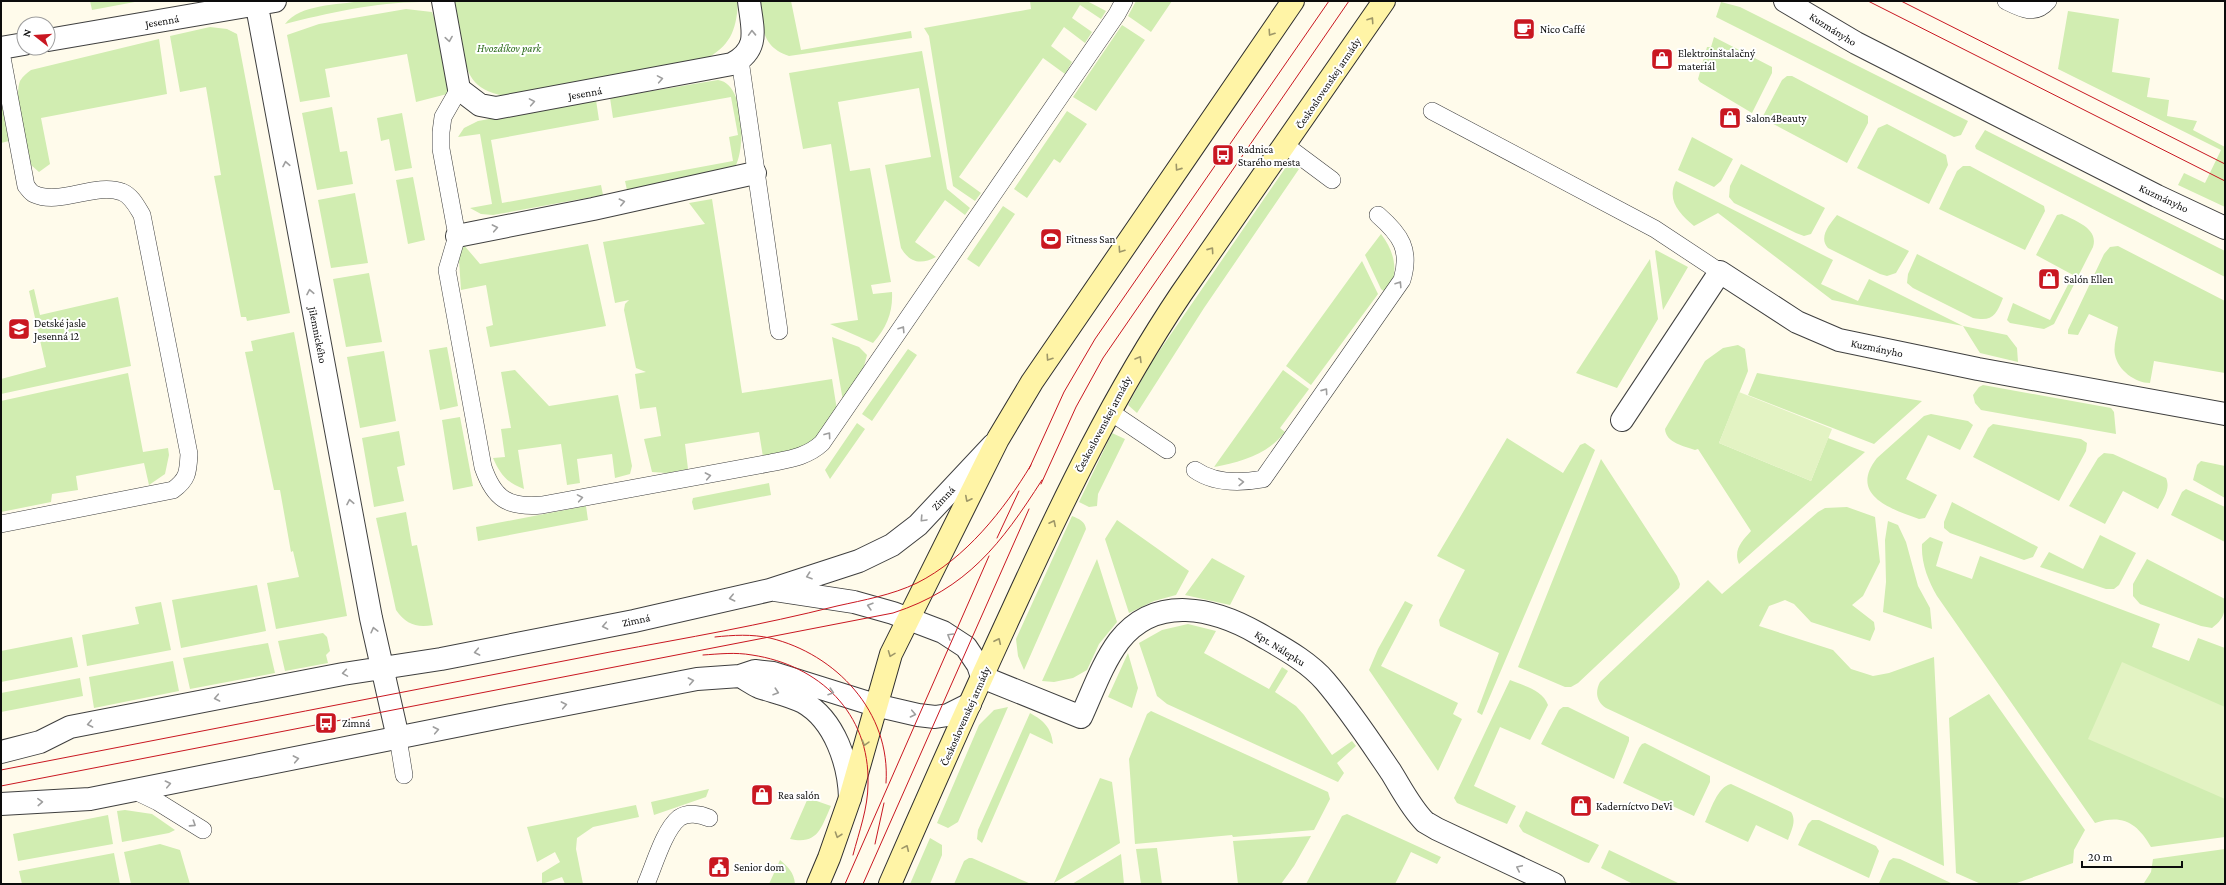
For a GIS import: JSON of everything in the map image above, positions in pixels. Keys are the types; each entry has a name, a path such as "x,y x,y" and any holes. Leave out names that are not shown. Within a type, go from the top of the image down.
{"street":[{"path":"443,1 459,89"},
{"path":"740,60 750,49 752,42 749,1"},
{"path":"818,884 830,858 850,798 875,705 891,654 907,618 998,440 1036,376 1293,1"},
{"name":"Československej armády","path":"890,884 1048,532 1108,412 1152,337 1384,1"},
{"name":"Kuzmányho","path":"1785,1 1856,43 2157,196 2225,228"},
{"name":"Jesenná","path":"56,39 263,2"},
{"name":"Jilemnického","path":"263,2 370,610 383,668"},
{"path":"1,48 16,45"},
{"name":"Jesenná","path":"459,89 480,105 496,108 715,69 740,60"},
{"path":"457,236 593,209 755,173"},
{"path":"1622,420 1720,272"},
{"name":"Kuzmányho","path":"1720,272 1797,322 1839,340 1978,369 2225,414"},
{"name":"Zimná","path":"1,752 40,742 70,727 343,674 440,659 626,622 770,590 859,561 892,545 918,525 998,440"},
{"name":"Zimná","path":"770,590 854,602 907,618 943,632 966,648 978,665 982,677"},
{"name":"Kpt. Nálepku","path":"982,677 1081,717 1109,656 1128,632 1142,621 1159,613 1188,609 1224,617 1245,626 1308,665 1324,680 1353,717 1420,817 1430,825 1472,846 1554,884"},
{"path":"383,668 398,738"},
{"path":"1,804 90,799 697,679 740,676 756,671 773,673 875,705 935,717 948,715 970,704"},
{"path":"740,676 759,687 804,703 824,720 843,756 850,783 850,798"}],"lane":[{"path":"459,89 443,117 441,132 441,149 457,236 447,270 483,467 488,482 498,495 510,503 523,507 542,505 805,456 822,444 1117,14 1124,1"},
{"path":"2006,1 2023,9 2034,10 2043,7 2048,1"},
{"path":"1,52 26,186 34,194 48,197 105,189 123,192 134,202 142,215 189,454 188,470 184,482 173,490 1,524"},
{"path":"740,60 755,173 779,331"},
{"path":"1432,111 1655,229 1720,272"},
{"path":"1285,145 1332,180"},
{"path":"1195,470 1202,475 1227,481 1244,482 1264,479 1402,280 1406,257 1402,240 1378,215"},
{"path":"1108,412 1166,450"},
{"path":"398,738 404,775"},
{"path":"135,791 158,802 203,830"},
{"path":"646,884 670,829 680,818 695,814 709,818"}],"green space":[{"path":"90,1 140,1 92,10"},
{"path":"361,1 425,2 391,3 336,12 285,24 292,17 310,9 320,6"},
{"name":"Hvozdíkov park","path":"453,1 737,1 738,3 736,22 730,37 720,49 704,60 505,96 485,90 472,79 463,55"},
{"path":"758,1 791,1 801,50 911,31 912,38 789,56 773,47 764,34"},
{"path":"1030,1 1087,1 1106,11 1101,19 1080,5 1072,18 1092,32 1085,43 1064,27 1051,46 1072,62 1065,74 1043,58 959,177 981,193 975,201 953,186 929,36 924,28 1031,9"},
{"path":"1136,1 1172,1 1151,32 1128,16"},
{"path":"1721,2 1740,7 1968,121 1961,135 1954,137 1716,17"},
{"path":"406,9 432,12 438,28 451,93 416,102 407,54 325,69 330,97 300,102 287,35 319,24"},
{"path":"2068,11 2119,19 2112,72 2150,78 2147,97 2169,100 2167,116 2197,121 2193,130 2225,147 2225,207 2178,185 2184,173 2205,183 2221,150 2058,69"},
{"path":"1122,25 1145,40 1096,111 1073,97"},
{"path":"210,27 227,29 237,34 290,313 247,321 246,317 241,317 214,176 221,175 206,87 180,92 170,36"},
{"path":"1714,37 1772,67 1772,73 1752,113 1700,82 1698,79 1707,47 1711,47"},
{"path":"159,39 167,94 41,118 50,164 39,172 31,165 21,122 18,99 20,81 25,75 31,70"},
{"path":"922,51 947,189 970,208 965,215 945,200 915,242 936,257 931,260 921,262 912,260 901,248 885,165 931,157 919,88 838,102 850,171 870,168 891,282 871,285 873,294 892,292 888,319 882,331 873,343 830,324 858,320 831,144 803,149 789,73"},
{"path":"1787,76 1792,76 1868,116 1868,123 1847,163 1762,118 1782,80"},
{"path":"718,80 727,84 734,92 741,118 741,146 739,158 735,167 627,190 625,181 733,161 729,137 738,135 731,97 613,118 610,98"},
{"path":"1,100 9,141 1,143"},
{"path":"596,100 599,120 491,140 502,203 601,185 603,195 493,215 481,214 470,208 492,204 480,134 458,137 464,128 478,121"},
{"path":"332,107 340,152 347,151 353,184 317,190 302,113"},
{"path":"1067,111 1087,124 1060,163 1054,159 1027,198 1014,189"},
{"path":"402,113 412,168 395,171 389,139 381,141 377,118"},
{"path":"1887,124 1946,155 1948,165 1929,204 1857,168 1878,128"},
{"path":"1985,130 2225,251 2225,277 1976,149 1975,146"},
{"path":"1692,137 1733,159 1721,181 1714,187 1678,170"},
{"path":"1741,164 1825,208 1811,234 1804,236 1796,233 1734,203 1729,197 1730,186"},
{"path":"1293,166 1299,169 1204,308 1137,413 1128,405 1151,363 1286,167"},
{"path":"1963,166 1970,166 2044,206 2045,211 2025,250 1939,209 1957,171"},
{"path":"413,177 425,240 408,244 396,180"},
{"path":"1676,181 1833,260 1821,284 1858,301 1869,279 1963,326 1832,300 1718,213 1694,226 1684,217 1676,206 1673,188"},
{"path":"355,193 368,263 331,268 318,200"},
{"path":"712,199 742,393 832,379 837,410 814,440 804,448 763,457 759,432 685,444 688,469 667,473 652,472 644,439 661,436 656,407 640,409 635,374 646,372 636,368 624,310 625,304 629,300 615,303 603,242 705,224 689,203"},
{"path":"1003,206 1015,214 979,267 967,259"},
{"path":"2062,214 2085,226 2089,230 2093,235 2093,247 2054,324 2044,329 2010,323 2007,320 2013,303 2050,320 2073,275 2036,255 2057,215"},
{"path":"1837,215 1909,251 1896,273 1887,276 1880,274 1828,248 1824,239 1826,231"},
{"path":"1381,234 1390,249 1394,263 1394,278 1389,295 1381,289 1365,255"},
{"path":"463,244 480,264 588,244 606,326 490,347 486,327 493,325 486,285 461,290 459,260"},
{"path":"2118,246 2225,301 2225,373 2154,361 2150,383 2139,381 2128,375 2117,361 2114,348 2118,327 2089,314 2078,335 2068,334 2068,330 2104,254 2110,247"},
{"path":"1656,250 1688,267 1663,310 1655,251"},
{"path":"1917,254 2003,298 1996,313 1985,319 1973,318 1913,288 1907,283 1908,274"},
{"path":"1650,259 1658,319 1617,388 1576,373"},
{"path":"1362,261 1378,294 1311,385 1286,366"},
{"path":"369,273 382,342 346,347 333,279"},
{"path":"34,289 40,315 118,297 131,366 1,394 1,379 46,367 29,291"},
{"path":"1963,326 2007,335 2017,348 2018,362 1980,353"},
{"path":"294,332 347,616 276,629 267,583 299,577 293,551 291,552 280,490 274,490 245,352 253,351 251,341"},
{"path":"832,337 859,347 867,355 863,370 843,401"},
{"path":"1738,345 1745,349 1748,371 1719,443 1811,481 1828,438 1865,452 1739,564 1737,554 1739,546 1751,531 1698,449 1695,450 1672,441 1666,434 1665,429 1705,361 1723,348"},
{"path":"447,347 458,406 440,410 429,350"},
{"path":"908,349 917,355 872,421 862,414"},
{"path":"384,351 396,421 360,428 347,357"},
{"path":"515,370 549,406 618,395 632,466 630,474 615,478 612,454 577,459 580,483 567,485 561,444 518,450 524,489 509,481 498,469 493,458 505,457 501,429 511,428 501,372"},
{"path":"1283,370 1309,389 1280,428 1285,432 1271,446 1253,456 1234,463 1214,467"},
{"path":"128,373 143,452 168,448 169,455 165,474 149,485 144,463 76,476 78,490 52,494 51,502 1,512 1,401"},
{"path":"1757,373 1922,401 1874,444 1748,395"},
{"path":"1983,385 2111,408 2114,412 2116,434 1981,410 1975,403 1973,395 1979,387"},
{"path":"1739,392 1832,429 1811,481 1719,443"},
{"path":"1931,414 1968,421 1973,425 1960,450 1928,435 1906,479 1937,495 1925,518 1919,519 1886,505 1877,499 1870,491 1867,482 1869,471 1877,458 1924,416"},
{"path":"460,417 473,486 453,490 442,420"},
{"path":"857,423 865,429 830,479 825,470"},
{"path":"1993,424 2081,439 2087,443 2086,451 2059,501 1973,457 1988,428"},
{"path":"399,431 405,465 397,467 404,501 374,507 362,438"},
{"path":"1112,433 1125,439 1098,494 1097,506 1089,507 1079,502"},
{"path":"1507,438 1563,473 1580,445 1585,443 1595,450 1482,715 1477,712 1499,653 1440,626 1439,620 1465,570 1437,556"},
{"path":"2104,453 2113,454 2166,478 2168,486 2167,490 2158,509 2123,491 2105,524 2069,506 2098,458"},
{"path":"1601,459 1677,576 1680,584 1679,588 1578,683 1571,687 1565,687 1518,667"},
{"path":"2201,461 2225,466 2225,498 2193,480 2197,465"},
{"path":"769,483 771,495 694,510 692,502 693,498"},
{"path":"2186,489 2225,507 2225,542 2171,515 2182,492"},
{"path":"1952,502 2038,547 2033,557 2024,560 1950,533 1944,528 1944,522"},
{"path":"586,506 588,520 478,541 476,527"},
{"path":"1847,507 1875,517 1880,562 1863,596 1852,605 1874,622 1875,629 1870,641 1811,622 1794,604 1785,600 1769,606 1759,626 1833,650 1851,669 1873,676 1889,673 1934,657 1944,866 1606,708 1597,696 1597,689 1600,682 1708,580 1722,594 1818,512 1825,508"},
{"path":"406,512 412,546 417,545 433,625 421,626 412,624 404,619 396,610 376,518"},
{"path":"1072,516 1083,522 1086,529 1024,670 1018,656 1016,639"},
{"path":"1117,520 1189,571 1176,595 1154,601 1129,613 1105,539"},
{"path":"1888,521 1898,525 1906,542 1918,586 1930,608 1932,629 1883,612 1886,582 1885,540"},
{"path":"2100,535 2136,553 2119,585 2114,589 2106,589 2040,567 2049,552 2083,569"},
{"path":"1930,537 1943,542 1936,566 1972,579 1980,556 2160,624 2152,647 2189,661 2198,638 2225,648 2225,837 2151,847 2135,826 2121,820 2105,820 2095,823 1937,596 1928,578 1922,551 1922,544"},
{"path":"1212,558 1245,576 1230,605 1185,595"},
{"path":"1097,559 1117,622 1099,644 1087,670 1073,678 1054,682 1042,681"},
{"path":"2147,559 2225,599 2224,612 2219,622 2212,628 2201,626 2140,604 2133,596 2133,584"},
{"path":"257,585 266,631 181,648 172,600"},
{"path":"1405,601 1413,605 1381,666 1458,703 1453,714 1462,719 1438,771 1369,670 1378,649"},
{"path":"161,602 171,650 87,666 82,635 139,624 135,607"},
{"path":"1188,624 1216,631 1204,653 1269,689 1282,667 1288,671 1275,692 1296,706 1332,755 1352,741 1356,746 1337,763 1344,773 1338,782 1167,704 1157,696 1139,643 1162,630"},
{"path":"323,633 327,637 330,651 326,655 328,663 285,671 278,641"},
{"path":"72,637 78,667 1,682 1,651"},
{"path":"268,643 275,673 190,689 183,658"},
{"path":"1128,653 1138,688 1132,708 1108,697"},
{"path":"173,661 179,691 94,708 89,677"},
{"path":"2122,662 2225,707 2225,799 2088,739"},
{"path":"80,678 83,696 1,712 1,693"},
{"path":"1510,680 1537,692 1546,700 1548,705 1530,740 1500,727 1474,786 1516,806 1507,824 1457,803 1454,798"},
{"path":"1989,694 2085,830 2074,850 2073,863 2014,884 1981,884 1956,873 1949,718"},
{"path":"1008,707 958,822 948,828 937,823 979,725 994,710"},
{"path":"1563,707 1568,707 1629,737 1629,741 1614,779 1541,744 1559,710"},
{"path":"1151,711 1328,792 1330,799 1314,830 1233,837 1232,835 1135,844 1129,759 1147,714"},
{"path":"1030,713 1039,719 1049,729 1053,744 1030,733 982,843 977,839 978,830"},
{"path":"1645,743 1710,776 1710,782 1694,816 1623,783 1639,748"},
{"path":"1100,778 1112,782 1120,843 1054,883"},
{"path":"1731,784 1791,812 1793,815 1793,822 1788,840 1756,825 1748,842 1705,822 1718,794 1726,786"},
{"path":"709,789 706,797 654,815 651,802"},
{"path":"808,798 831,806 821,828 813,837 799,840 790,839"},
{"path":"636,805 639,817 593,827 577,838 576,849 583,884 565,884 562,877 542,884 542,873 560,862 555,852 537,862 527,827"},
{"path":"125,810 152,814 175,830 169,833 122,842 117,811"},
{"path":"1526,811 1599,845 1589,863 1523,832 1519,826"},
{"path":"1347,814 1441,857 1437,864 1411,852 1395,884 1306,884 1342,816"},
{"path":"108,815 113,844 18,861 13,834"},
{"path":"1812,820 1819,820 1876,846 1879,851 1869,878 1798,845 1808,824"},
{"path":"1311,836 1294,866 1281,884 1238,884 1233,841"},
{"path":"930,838 942,845 942,855 930,884 910,884"},
{"path":"160,844 180,850 190,884 131,884 124,852"},
{"path":"1157,848 1162,884 1141,884 1136,849"},
{"path":"2225,849 2225,884 2144,883 2151,872 2153,859"},
{"path":"1609,850 1678,884 1633,884 1601,868"},
{"path":"114,853 120,884 22,884 19,871"},
{"path":"1121,854 1124,884 1072,884"},
{"path":"969,858 1031,884 954,884 964,861"},
{"path":"1893,858 1900,859 1953,884 1879,883 1889,861"},
{"path":"780,860 792,873 795,884 769,884"}],"tram line":[{"path":"1029,469 1064,392 1095,339 1329,1"},
{"path":"1041,484 1076,407 1103,358 1349,1"},
{"path":"1868,1 2225,181"},
{"path":"1901,1 2225,164"},
{"path":"1,770 724,631 888,594 917,583 935,573 967,547 996,516 1031,465"},
{"path":"1,786 893,613 919,603 942,591 980,562 1012,524 1042,480"},
{"path":"997,538 1019,491"},
{"path":"863,884 1029,509"},
{"path":"845,884 989,556"},
{"path":"715,637 742,635 770,638 794,646 817,657 837,672 855,690 869,710 879,733 885,757 886,783"},
{"path":"703,655 733,653 746,654 776,661 799,669 819,681 836,697 850,715 860,735 866,758 868,784 865,811 853,855"},
{"path":"875,844 884,803"}],"place":[{"name":"Nico Caffé","path":"1524,29"},
{"name":"Elektroinštalačný materiál","path":"1662,59"},
{"name":"Salon4Beauty","path":"1730,118"},
{"name":"Radnica Starého mesta","path":"1223,155"},
{"name":"Fitness San","path":"1051,239"},
{"name":"Salón Ellen","path":"2049,279"},
{"name":"Detské jasle Jesenná 12","path":"19,329"},
{"name":"Zimná","path":"326,723"},
{"name":"Rea salón","path":"762,795"},
{"name":"Kaderníctvo DeVi","path":"1581,806"},
{"name":"Senior dom","path":"719,867"}]}
